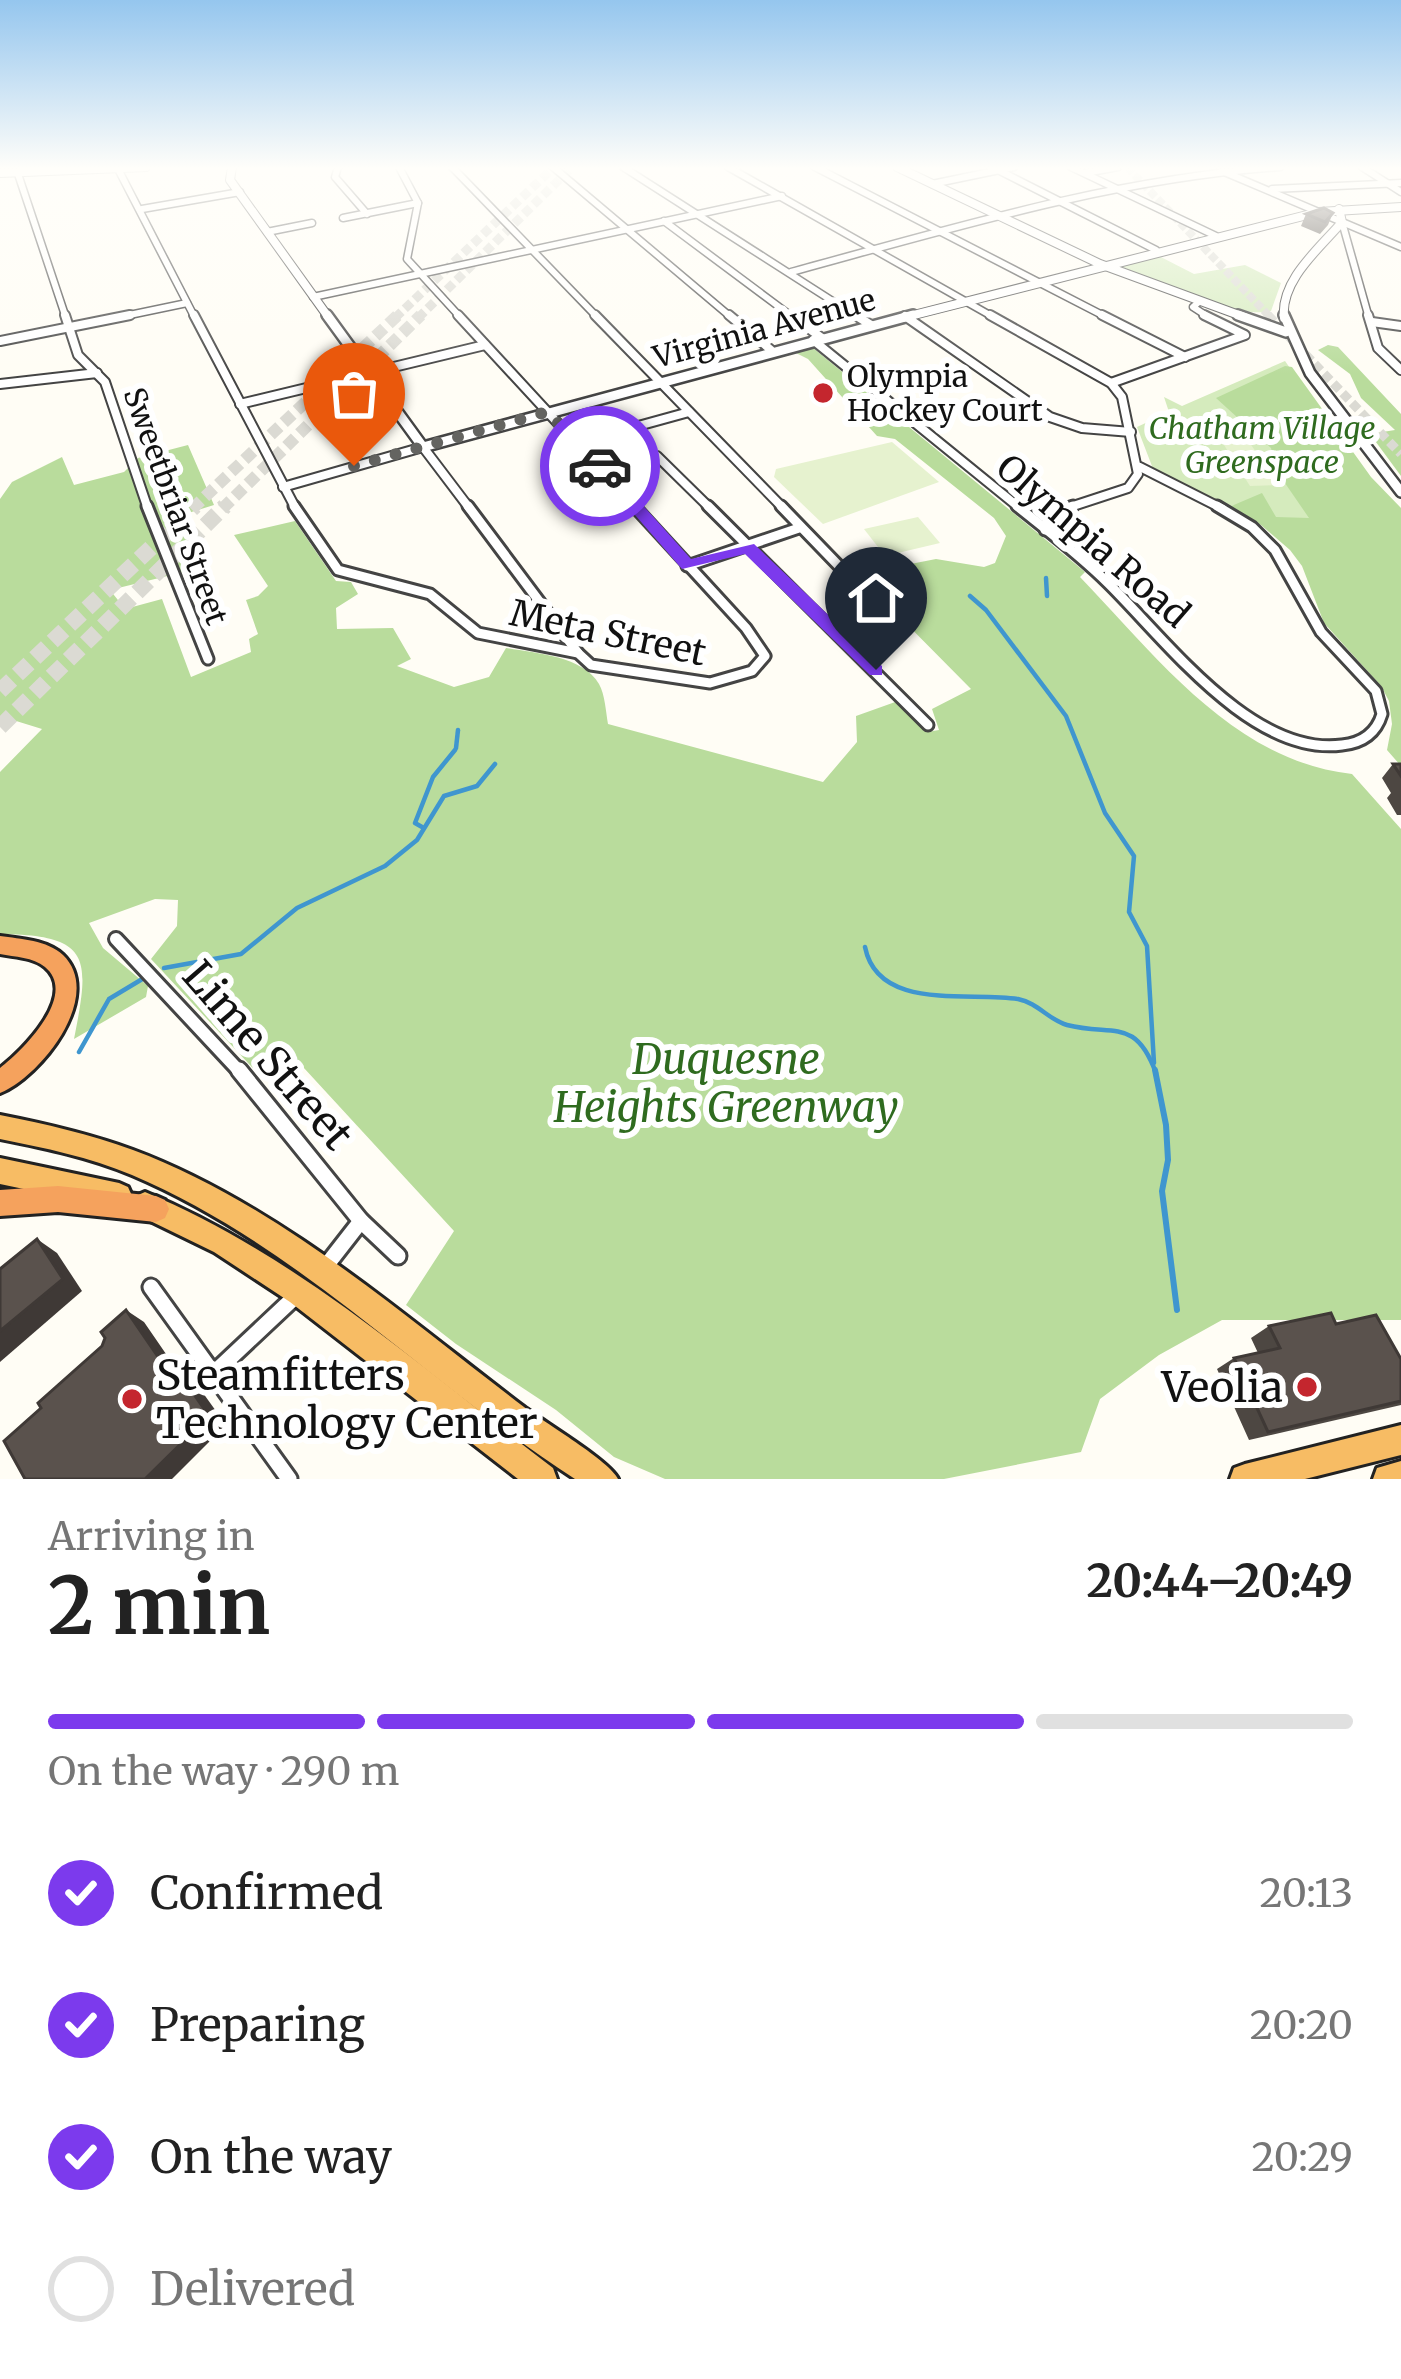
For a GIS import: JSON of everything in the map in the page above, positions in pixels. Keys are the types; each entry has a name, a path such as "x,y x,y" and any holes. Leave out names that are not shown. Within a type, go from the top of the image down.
{"highway":[{"path":"0,945 30,947 50,957 63,974 67,998 46,1043 0,1082"},
{"path":"0,1126 81,1143 146,1166 212,1200 542,1479"},
{"path":"0,1172 79,1185 156,1209 310,1282 603,1479"},
{"path":"0,1203 58,1199 156,1209"},
{"path":"1245,1479 1401,1440"},
{"path":"1388,1479 1401,1478"}],"street":[{"name":"Sweetbriar Street","path":"38,236 78,356 105,382 151,519 208,659"},
{"path":"155,236 283,487"},
{"path":"270,236 578,653"},
{"path":"411,236 407,258 580,442 687,566 800,528"},
{"path":"519,236 894,623"},
{"path":"314,297 596,236"},
{"path":"635,236 771,350"},
{"name":"Olympia Road","path":"684,236 818,339 858,383 1090,566 1251,719 1302,742 1353,744 1378,727 1380,699 1319,630 1285,560 1248,524 1171,488"},
{"path":"733,236 871,325"},
{"path":"854,236 1111,383 1122,397 1140,467 1171,488"},
{"path":"791,272 926,236"},
{"path":"949,236 1185,357"},
{"path":"1043,236 1287,335"},
{"path":"1129,236 1156,250"},
{"name":"Virginia Avenue","path":"283,487 771,350 1216,236"},
{"path":"1331,236 1288,291 1282,315 1287,335 1401,492"},
{"path":"1346,236 1378,348 1401,370"},
{"path":"1111,383 1245,334 1195,310 1200,302"},
{"path":"0,341 188,303"},
{"path":"1211,305 1287,335"},
{"path":"1234,312 1282,315"},
{"path":"904,316 1055,419 1082,428 1131,431"},
{"path":"1372,322 1401,326"},
{"path":"240,404 485,345"},
{"path":"0,384 72,381 98,373"},
{"path":"580,442 689,412"},
{"path":"657,456 928,725"},
{"path":"1128,488 1140,467"},
{"name":"Meta Street","path":"283,487 322,554 338,570 430,594 478,633 578,653 591,665 707,684 732,683 759,668 765,656 687,566"},
{"path":"1018,509 1053,513 1128,488 1171,488"},
{"path":"1045,530 1053,513"},
{"name":"Lime Street","path":"116,939 260,1093 362,1222 398,1256"},
{"path":"213,1374 310,1282 362,1222"},
{"path":"151,1287 289,1479"}],"green space":[{"path":"1155,254 1194,274 1245,265 1281,283 1271,311 1256,312 1195,298 1119,266"},
{"name":"Duquesne Heights Greenway","path":"812,347 1085,572 1080,577 1201,701 1271,749 1310,765 1352,774 1401,829 1401,1320 1222,1320 1159,1355 1100,1399 1081,1452 944,1479 665,1479 614,1457 556,1410 406,1305 454,1231 292,1055 262,1078 151,959 177,926 178,900 155,899 89,923 103,948 148,986 146,997 74,1039 82,989 78,956 53,939 0,934 0,772 42,729 0,716 0,499 12,482 62,457 74,485 124,472 138,458 188,445 214,505 185,514 204,567 110,590 125,609 162,599 191,677 251,652 249,639 258,634 246,600 268,586 234,535 295,521 336,581 351,582 358,594 336,608 337,629 393,628 411,659 397,666 454,687 489,677 506,648 557,657 582,667 599,684 608,724 823,782 857,742 856,716 898,701 927,732 939,730 932,709 971,689 874,591 891,583 885,569 936,559 984,567 995,563 1006,536 994,518 895,439 877,436 808,359 794,352"},
{"path":"1338,347 1401,414 1401,476 1370,434 1395,430 1361,398 1350,374 1318,350"},
{"name":"Chatham Village Greenspace","path":"1285,361 1366,476 1293,549 1253,514 1234,505 1227,508 1155,474 1137,427 1169,412 1164,397 1182,406"},
{"name":"Chatham Village Greenspace","path":"1292,367 1371,477 1401,508 1401,766 1387,750 1392,724 1389,701 1324,623 1302,566 1261,525 1229,507 1262,493 1276,517 1309,518 1276,470 1271,448 1216,398"},
{"path":"1212,426 1238,426 1279,485 1250,486"},
{"path":"892,442 939,482 823,524 774,477 776,469"},
{"path":"918,517 940,543 885,556 864,529"}],"building":[{"path":"37,1239 63,1279 0,1331 0,1269"},
{"name":"Steamfitters Technology Center","path":"126,1310 180,1389 186,1383 209,1416 145,1479 25,1479 4,1441 41,1408 38,1403 102,1346 101,1332"},
{"name":"Veolia","path":"1331,1313 1336,1324 1376,1315 1401,1359 1401,1401 1268,1432 1234,1358 1280,1348 1269,1326"}],"waterway":[{"path":"1046,578 1047,596"},
{"path":"970,596 986,610 1066,716 1105,813 1134,856 1129,912 1147,946 1154,1063"},
{"path":"456,748 458,730"},
{"path":"422,827 415,823 433,777 455,750"},
{"path":"164,968 241,954 297,908 385,866 417,840 444,796 477,786 495,764"},
{"path":"865,947 873,968 906,990 1018,999 1067,1025 1121,1032 1140,1043 1155,1071"},
{"path":"79,1052 109,999 144,978"},
{"path":"1155,1071 1166,1125 1168,1160 1162,1191 1177,1310"}],"tunnel":[{"path":"395,318 481,236"},
{"path":"418,318 502,236"},
{"path":"1193,236 1271,318"},
{"path":"192,509 398,315"},
{"path":"222,509 421,315"},
{"path":"1268,315 1401,454"},
{"path":"0,691 195,506"},
{"path":"0,727 225,506"}],"way so far":[{"path":"354,466 547,412 600,466"}],"place":[{"name":"Olympia Hockey Court","path":"823,393"},
{"name":"Veolia","path":"1307,1387"},
{"name":"Steamfitters Technology Center","path":"132,1399"}],"route":[{"path":"600,466 687,566 748,548 876,670"}]}
